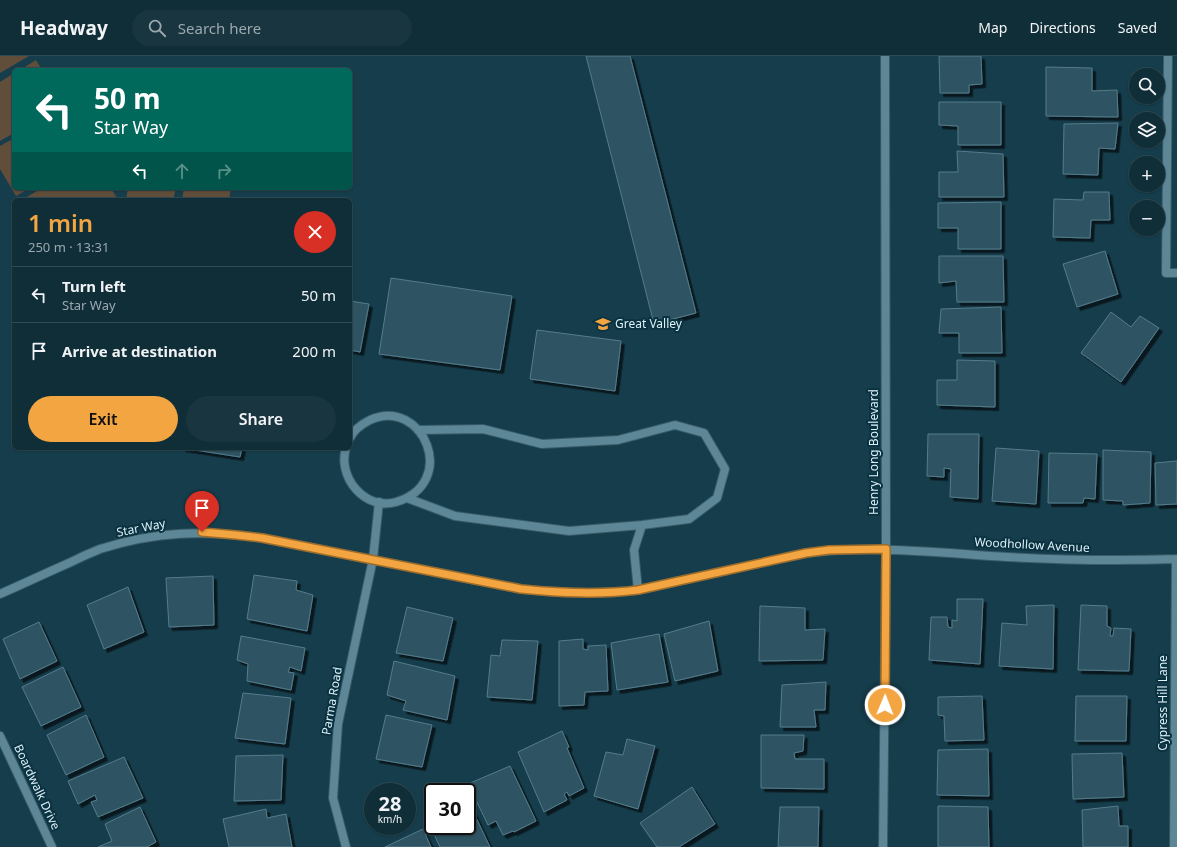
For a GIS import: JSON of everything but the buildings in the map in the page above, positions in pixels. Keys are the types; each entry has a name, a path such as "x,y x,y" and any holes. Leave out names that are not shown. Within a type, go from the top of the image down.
{"street":[{"name":"Henry Long Boulevard","path":"883,847 886,549 884,56"},
{"path":"1168,56 1166,273 1177,273"},
{"path":"346,450 344,462 349,480 361,495 370,500 393,503 407,498 418,490 426,479 430,466 430,453 426,440 410,423 402,419 383,416 365,422 357,428 352,435"},
{"path":"407,498 455,516 569,531 642,525 688,519 718,498 725,469 704,433 675,425 618,440 542,444 483,429 418,430"},
{"name":"Parma Road","path":"346,847 333,798 338,724 373,560 379,502"},
{"path":"638,590 634,550 642,525"},
{"name":"Star Way","path":"0,594 99,550 136,540 169,534 202,532 262,538 521,589 558,593 588,594 611,594 638,590 806,553 829,550 886,549"},
{"name":"Woodhollow Avenue","path":"886,549 1073,560 1177,559"},
{"name":"Cypress Hill Lane","path":"1174,847 1177,559"},
{"name":"Boardwalk Drive","path":"0,736 52,847"}],"shaded area":[{"path":"0,56 29,56 0,73"},
{"path":"36,60 41,68 23,68"},
{"path":"12,74 12,134 0,141 0,82"},
{"path":"12,139 12,189 0,169 0,146"},
{"path":"12,190 26,190 16,196"},
{"path":"39,190 112,190 117,198 25,198"},
{"path":"128,190 176,190 174,198 126,198"},
{"path":"184,190 231,190 229,198 182,198"}],"place":[{"name":"Great Valley","path":"603,324"}],"route":[{"path":"202,532 262,538 521,589 558,593 588,594 611,594 638,590 806,553 829,550 886,549 885,705"}]}
